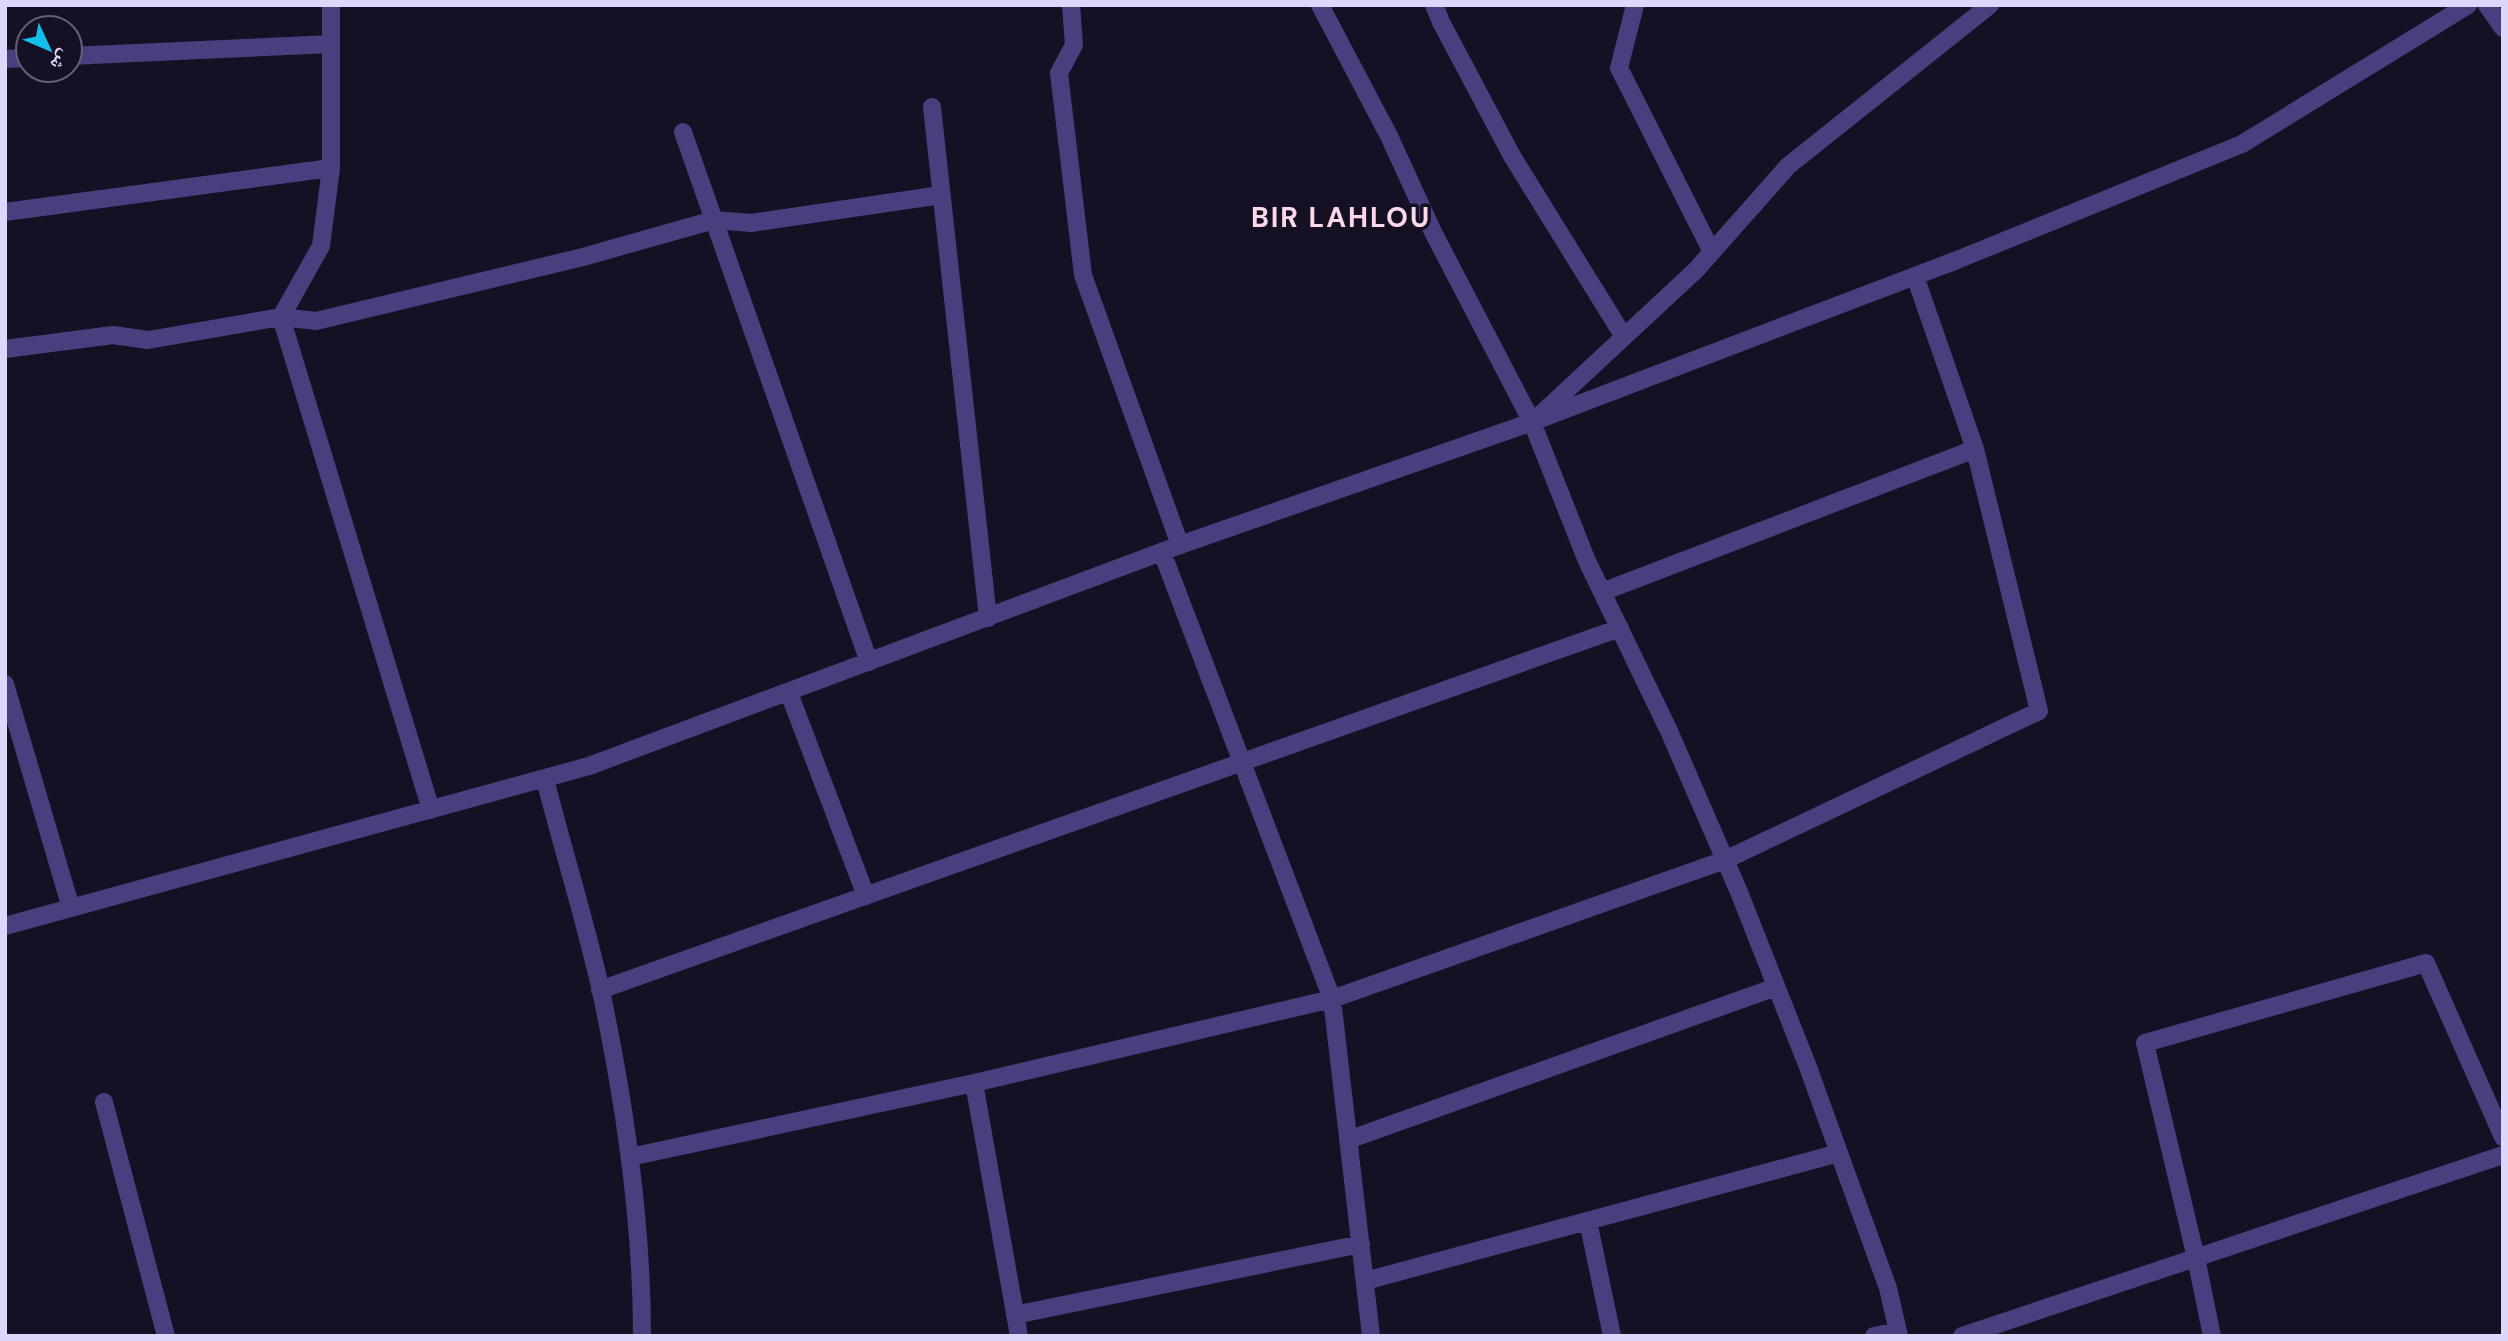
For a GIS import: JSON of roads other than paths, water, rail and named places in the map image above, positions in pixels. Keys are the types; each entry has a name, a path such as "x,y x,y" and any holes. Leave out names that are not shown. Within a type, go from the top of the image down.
{"street":[{"path":"331,5 331,168 321,246 281,317 431,810"},
{"path":"1071,5 1074,45 1059,73 1083,275 1180,545"},
{"path":"1320,5 1389,136 1433,232 1532,422 1587,561 1669,731 1725,860 1776,987 1888,1288 1898,1333 1874,1336"},
{"path":"1434,5 1512,156 1623,337"},
{"path":"1635,5 1619,68 1712,252"},
{"path":"1532,422 1696,270 1788,166 1990,5"},
{"path":"5,926 589,766 1180,545 1532,422 1915,276 2242,144 2468,5"},
{"path":"2487,5 2503,28"},
{"path":"84,55 331,44"},
{"path":"932,107 988,618"},
{"path":"683,132 869,663"},
{"path":"5,212 331,168"},
{"path":"5,349 113,335 148,340 281,317 316,321 583,257 714,220 751,223 941,195"},
{"path":"630,1157 974,1083 1332,999 1725,860 2039,712 1975,449 1915,276"},
{"path":"1602,592 1975,449"},
{"path":"1162,552 1332,999 1371,1336"},
{"path":"600,990 1620,628"},
{"path":"5,684 71,908"},
{"path":"789,692 866,896"},
{"path":"545,779 600,990 630,1157 642,1295 642,1336"},
{"path":"2212,1336 2145,1043 2426,963 2503,1137"},
{"path":"1348,1140 1776,987"},
{"path":"974,1083 1019,1336"},
{"path":"104,1102 166,1336"},
{"path":"1364,1281 1839,1153"},
{"path":"1962,1336 2503,1155"},
{"path":"1588,1221 1612,1336"},
{"path":"1015,1315 1360,1244"}],"district":[{"name":"BIR LAHLOU","path":"1341,217"}]}
